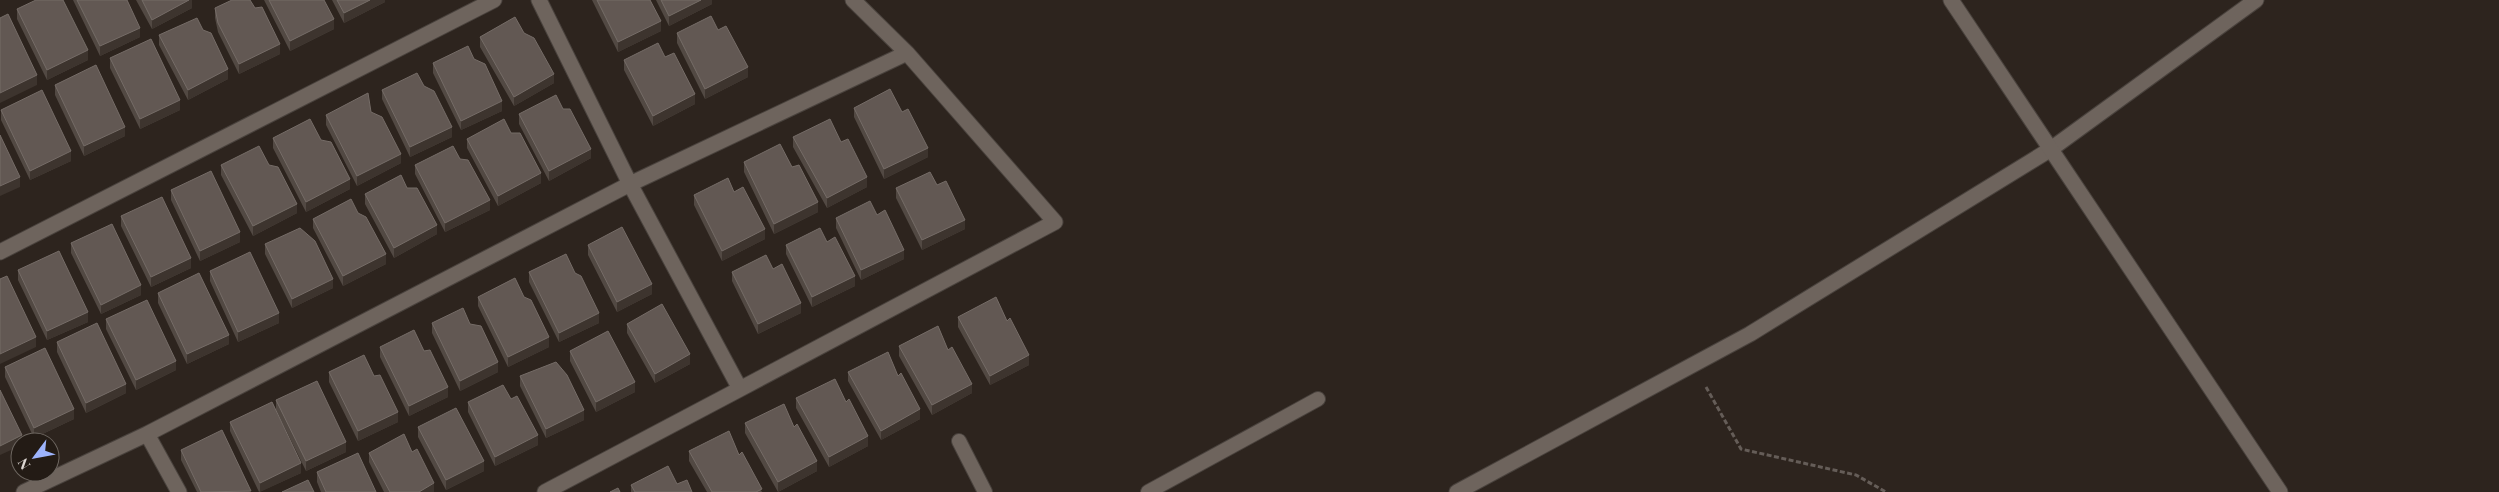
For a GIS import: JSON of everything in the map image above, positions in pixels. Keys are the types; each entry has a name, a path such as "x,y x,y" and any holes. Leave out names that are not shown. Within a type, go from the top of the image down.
{"street":[{"path":"0,252 494,0"},
{"path":"539,0 630,184 740,389"},
{"path":"545,492 1055,222 907,53 853,0"},
{"path":"1950,0 2280,492"},
{"path":"1457,492 1750,334 2051,149 2256,0"},
{"path":"24,492 147,434 630,184 907,53"},
{"path":"147,434 179,492"}],"lane":[{"path":"1148,492 1318,399"},
{"path":"960,442 985,492"}],"path":[{"path":"1693,364 1741,449 1856,475 1886,492"}],"building":[{"path":"36,0 63,0 88,50 47,70 17,9"},
{"path":"77,0 127,0 140,28 100,46"},
{"path":"142,0 189,0 152,20"},
{"path":"232,0 250,0 255,8 262,7 280,44 239,64 218,23 215,8"},
{"path":"269,0 324,0 334,19 290,41"},
{"path":"337,0 370,0 344,13"},
{"path":"597,0 650,0 661,21 618,42"},
{"path":"661,0 701,0 669,16"},
{"path":"8,14 37,75 0,93 0,18"},
{"path":"711,16 718,30 726,26 748,67 705,89 677,33"},
{"path":"515,17 524,33 534,38 554,74 514,97 480,37"},
{"path":"197,18 203,30 211,33 228,69 188,90 159,35"},
{"path":"151,39 180,100 140,119 110,58"},
{"path":"658,43 665,57 674,53 695,94 653,116 624,60"},
{"path":"468,46 474,59 485,64 502,101 461,121 433,63"},
{"path":"96,65 125,127 84,146 55,85"},
{"path":"417,73 424,86 434,91 452,127 410,147 382,90"},
{"path":"890,89 902,112 908,109 928,148 884,169 854,108"},
{"path":"42,90 71,151 30,171 1,110"},
{"path":"368,93 371,112 382,117 401,154 357,176 326,115"},
{"path":"556,95 563,109 570,109 591,149 549,171 519,114"},
{"path":"310,119 321,140 331,142 350,179 306,202 273,138"},
{"path":"504,119 511,133 520,133 541,173 498,196 467,139"},
{"path":"830,119 841,142 848,139 867,177 827,198 793,137"},
{"path":"0,135 20,177 0,186"},
{"path":"780,144 792,167 799,165 818,202 774,224 744,162"},
{"path":"259,146 269,165 278,167 297,204 253,226 221,165"},
{"path":"453,146 460,159 468,160 490,200 445,223 415,165"},
{"path":"211,171 240,232 200,251 171,190"},
{"path":"930,172 937,185 946,181 965,220 922,240 896,188"},
{"path":"401,175 407,188 417,188 437,225 394,248 365,194"},
{"path":"728,178 734,192 743,187 765,229 722,251 694,195"},
{"path":"162,197 191,258 151,277 121,216"},
{"path":"351,199 358,213 366,217 386,254 343,276 313,219"},
{"path":"870,201 877,215 885,210 904,250 861,270 836,218"},
{"path":"112,224 141,285 101,305 71,243"},
{"path":"622,227 652,284 617,302 588,245"},
{"path":"300,228 315,241 333,279 292,299 265,244"},
{"path":"820,228 827,242 835,237 855,276 812,297 786,245"},
{"path":"59,251 88,312 47,331 18,270"},
{"path":"250,252 279,313 238,332 210,271"},
{"path":"566,254 575,273 581,276 599,313 559,333 529,272"},
{"path":"766,255 773,269 782,264 801,303 758,324 732,272"},
{"path":"199,273 229,335 187,354 158,293"},
{"path":"7,276 36,337 0,354 0,279"},
{"path":"515,278 524,297 531,300 549,337 508,357 478,297"},
{"path":"996,297 1007,321 1010,318 1029,355 990,376 958,317"},
{"path":"147,300 176,361 136,380 106,319"},
{"path":"662,304 690,354 655,374 627,324"},
{"path":"463,308 470,324 481,326 498,362 460,381 432,323"},
{"path":"97,323 126,384 86,403 57,342"},
{"path":"938,326 948,350 952,347 972,384 932,405 899,346"},
{"path":"414,330 424,351 430,350 448,387 409,406 380,347"},
{"path":"608,331 635,382 596,402 570,351"},
{"path":"45,348 74,409 34,428 5,367"},
{"path":"888,352 898,376 901,373 920,409 881,431 848,372"},
{"path":"364,355 374,376 380,375 398,412 358,431 329,372"},
{"path":"556,362 567,375 584,410 546,429 520,376"},
{"path":"835,379 846,402 849,399 868,436 829,457 796,398"},
{"path":"317,381 346,442 306,461 276,400"},
{"path":"503,385 511,399 517,396 538,435 495,457 468,402"},
{"path":"0,390 21,432 10,432 10,441 0,446"},
{"path":"272,402 301,463 260,483 230,422"},
{"path":"784,404 794,427 797,424 817,461 778,482 745,423"},
{"path":"456,408 484,461 446,480 418,427"},
{"path":"222,430 251,491 201,492 181,450"},
{"path":"729,431 739,455 742,452 762,489 756,492 712,492 689,451"},
{"path":"404,434 412,452 417,449 434,483 419,492 390,492 369,453"},
{"path":"358,453 376,492 326,492 317,472"},
{"path":"668,466 677,484 687,480 692,492 635,492 631,485"},
{"path":"308,480 314,492 282,492"},
{"path":"618,488 620,492 610,492"}]}
